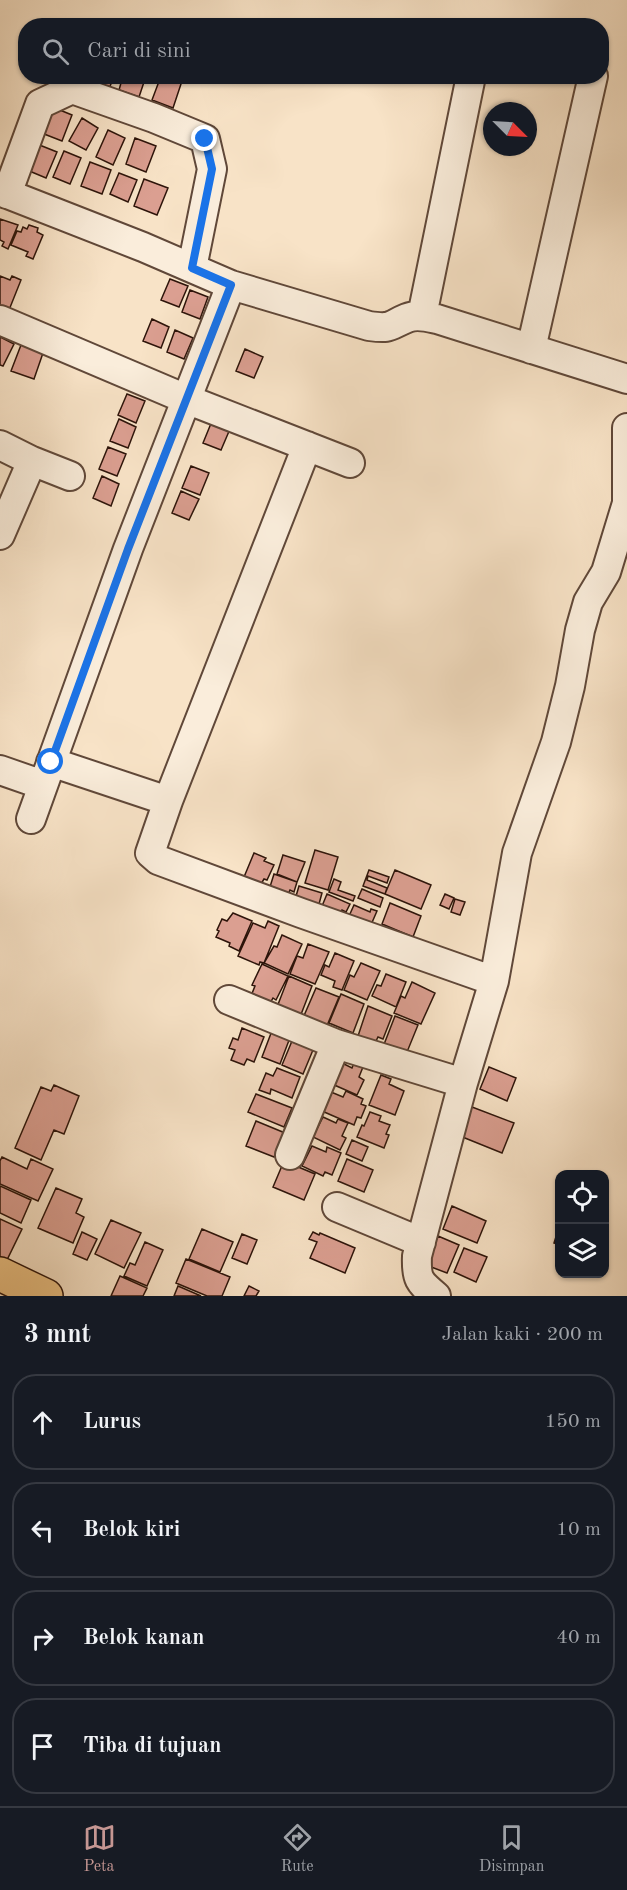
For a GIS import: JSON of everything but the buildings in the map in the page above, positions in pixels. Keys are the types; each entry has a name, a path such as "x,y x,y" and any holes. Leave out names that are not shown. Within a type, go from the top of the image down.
{"main road":[{"path":"0,1274 45,1296"}],"street":[{"path":"422,316 469,84"},
{"path":"531,349 591,84"},
{"path":"192,268 212,169 205,139 72,89 40,104 3,192 143,247 231,285 369,326 383,328 394,326 408,317 422,316 437,319 627,379"},
{"path":"31,819 128,549 231,285"},
{"path":"0,320 186,399 350,463"},
{"path":"436,1296 416,1276 417,1256 463,1083 494,981 517,853 556,742 588,602 606,572 627,503 627,442"},
{"path":"0,445 70,476"},
{"path":"307,446 168,801 150,853 158,860 494,981"},
{"path":"0,535 32,461"},
{"path":"0,770 47,774 168,801"},
{"path":"229,1000 336,1044 463,1083"},
{"path":"290,1155 336,1044"},
{"path":"337,1207 421,1242"}],"route":[{"path":"51,762 128,549 231,285 192,268 212,169 205,139"}]}
